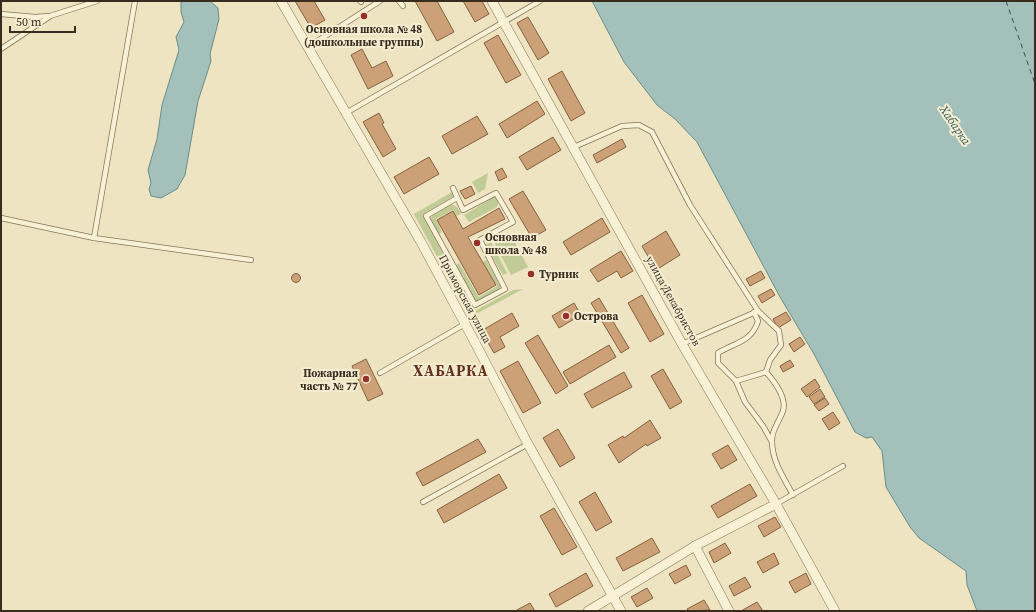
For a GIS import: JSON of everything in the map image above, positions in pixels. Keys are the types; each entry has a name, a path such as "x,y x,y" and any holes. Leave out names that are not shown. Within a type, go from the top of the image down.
{"street":[{"name":"Приморская улица","path":"282,1 345,113 421,242 528,444 621,611"},
{"name":"улица Декабристов","path":"492,1 682,344 776,504 836,611"},
{"path":"588,611 695,546 776,504"},
{"path":"695,546 729,611"}],"lane":[{"path":"1,14 35,17 50,16 96,1"},
{"path":"94,238 135,1"},
{"path":"308,47 380,1"},
{"path":"399,1 403,6"},
{"path":"345,113 540,1"},
{"path":"1,49 50,16"},
{"path":"574,147 622,126 639,124 652,132 690,205 756,311 776,327 781,342 770,360 766,372"},
{"path":"453,188 463,210 496,193 513,222 480,240 506,289 476,306 426,216 457,198"},
{"path":"1,218 94,238 251,260"},
{"path":"682,344 756,311"},
{"path":"756,311 758,321 755,330 742,343 718,352 718,363 736,381 745,402 763,426 772,442"},
{"path":"380,373 465,324"},
{"path":"736,381 766,372"},
{"path":"766,372 775,383 784,404 773,432 772,442 774,459 793,494"},
{"path":"423,502 528,444"},
{"path":"776,504 842,466"}],"green space":[{"path":"488,173 485,189 478,193 472,182"},
{"path":"452,192 454,196 422,215 447,261 441,264 414,214"},
{"path":"494,197 499,200 497,207 469,222 464,215"},
{"path":"451,204 457,207 461,213 457,216 453,210 436,219 442,232 438,235 431,218 434,214"},
{"path":"510,233 528,267 511,275 494,242"},
{"path":"491,242 507,273 503,275 485,245"},
{"path":"486,260 501,286 499,291 478,302 475,301 463,279 464,277 460,272 458,273 455,266 459,263 479,297 497,286 483,262"},
{"path":"450,266 472,304 469,306 469,314 445,269"},
{"path":"523,289 472,316 475,311 513,290"}],"water":[{"path":"181,1 210,1 218,8 219,19 210,54 211,61 198,101 185,175 177,189 161,198 151,196 149,189 151,183 148,170 157,139 162,105 179,50 176,37 184,22 181,12"},
{"name":"Хабарка","path":"592,1 1035,1 1035,611 977,611 967,585 966,571 919,538 910,527 886,487 882,451 872,437 866,438 855,432 814,354 780,297 697,142 675,119 657,105 624,62"}],"building":[{"path":"295,1 314,1 325,20 311,28"},
{"path":"415,1 437,1 454,32 437,41"},
{"path":"463,1 482,1 489,14 475,22"},
{"path":"528,17 549,53 538,60 517,23"},
{"path":"498,35 521,75 506,83 484,43"},
{"path":"362,49 372,68 386,61 393,76 368,89 351,55"},
{"path":"562,71 585,113 571,121 548,79"},
{"path":"537,101 545,114 507,138 499,124"},
{"path":"379,113 384,123 382,124 396,149 383,157 363,122"},
{"path":"477,116 488,134 452,154 442,136"},
{"path":"553,137 561,150 527,170 519,157"},
{"path":"622,139 626,147 597,163 593,155"},
{"path":"429,157 439,174 404,194 394,177"},
{"path":"502,168 507,177 499,181 495,172"},
{"path":"471,186 475,194 465,199 460,191"},
{"path":"523,191 546,230 532,238 509,199"},
{"path":"499,208 505,219 468,237 496,285 479,295 437,220 453,211 463,229"},
{"path":"602,218 610,232 571,255 563,242"},
{"path":"666,231 680,255 656,270 642,246"},
{"path":"621,251 633,271 621,278 617,271 598,282 590,270"},
{"path":"761,271 765,278 750,286 746,279"},
{"path":"294,274 298,274 300,278 298,282 294,282 292,280 292,276"},
{"path":"666,285 673,295 667,299 660,288"},
{"path":"771,289 775,295 762,303 758,296"},
{"path":"642,295 664,334 650,342 628,303"},
{"path":"599,298 629,348 621,353 591,303"},
{"name":"Острова","path":"574,303 581,315 559,328 552,316"},
{"path":"786,312 791,320 778,328 773,319"},
{"path":"512,313 519,326 500,337 505,347 494,353 481,331"},
{"path":"538,335 568,386 556,394 525,343"},
{"path":"800,337 805,344 794,352 789,344"},
{"path":"609,345 616,357 570,384 563,372"},
{"name":"Пожарная часть № 77","path":"366,359 383,394 368,401 352,366"},
{"path":"790,360 794,366 783,372 780,366"},
{"path":"518,361 541,403 523,413 500,371"},
{"path":"663,369 682,402 670,409 651,376"},
{"path":"624,372 632,387 592,408 584,394"},
{"path":"815,379 820,387 807,397 801,389"},
{"path":"820,389 825,397 814,404 809,397"},
{"path":"825,398 829,404 819,411 814,405"},
{"path":"833,412 840,423 829,430 822,419"},
{"path":"650,420 661,438 647,446 646,444 619,463 608,445 623,436 624,438"},
{"path":"558,429 575,458 560,467 543,438"},
{"path":"478,439 486,452 423,486 416,473"},
{"path":"728,445 737,460 721,469 712,454"},
{"path":"499,474 507,488 444,523 437,510"},
{"path":"750,484 757,496 718,518 711,506"},
{"path":"595,492 612,522 596,531 579,502"},
{"path":"554,508 577,547 562,555 540,516"},
{"path":"775,517 781,527 764,537 758,526"},
{"path":"652,538 660,552 623,571 616,558"},
{"path":"725,543 731,553 714,563 709,552"},
{"path":"774,553 779,564 763,573 757,562"},
{"path":"686,565 691,575 675,584 669,574"},
{"path":"586,573 593,586 556,607 549,594"},
{"path":"806,573 811,584 795,593 789,582"},
{"path":"745,577 751,587 734,596 729,586"},
{"path":"647,588 653,598 637,607 631,597"},
{"path":"704,600 710,610 689,611 687,609"},
{"path":"757,602 763,611 741,611"},
{"path":"530,603 535,611 515,611"}],"ferry route":[{"path":"1006,1 1035,84"}],"place":[{"name":"Основная школа № 48 (дошкольные группы)","path":"364,16"},
{"name":"Основная школа № 48","path":"477,243"},
{"name":"Турник","path":"531,274"},
{"name":"Острова","path":"566,316"},
{"name":"Пожарная часть № 77","path":"366,379"}],"district":[{"name":"ХАБАРКА","path":"451,370"}]}
